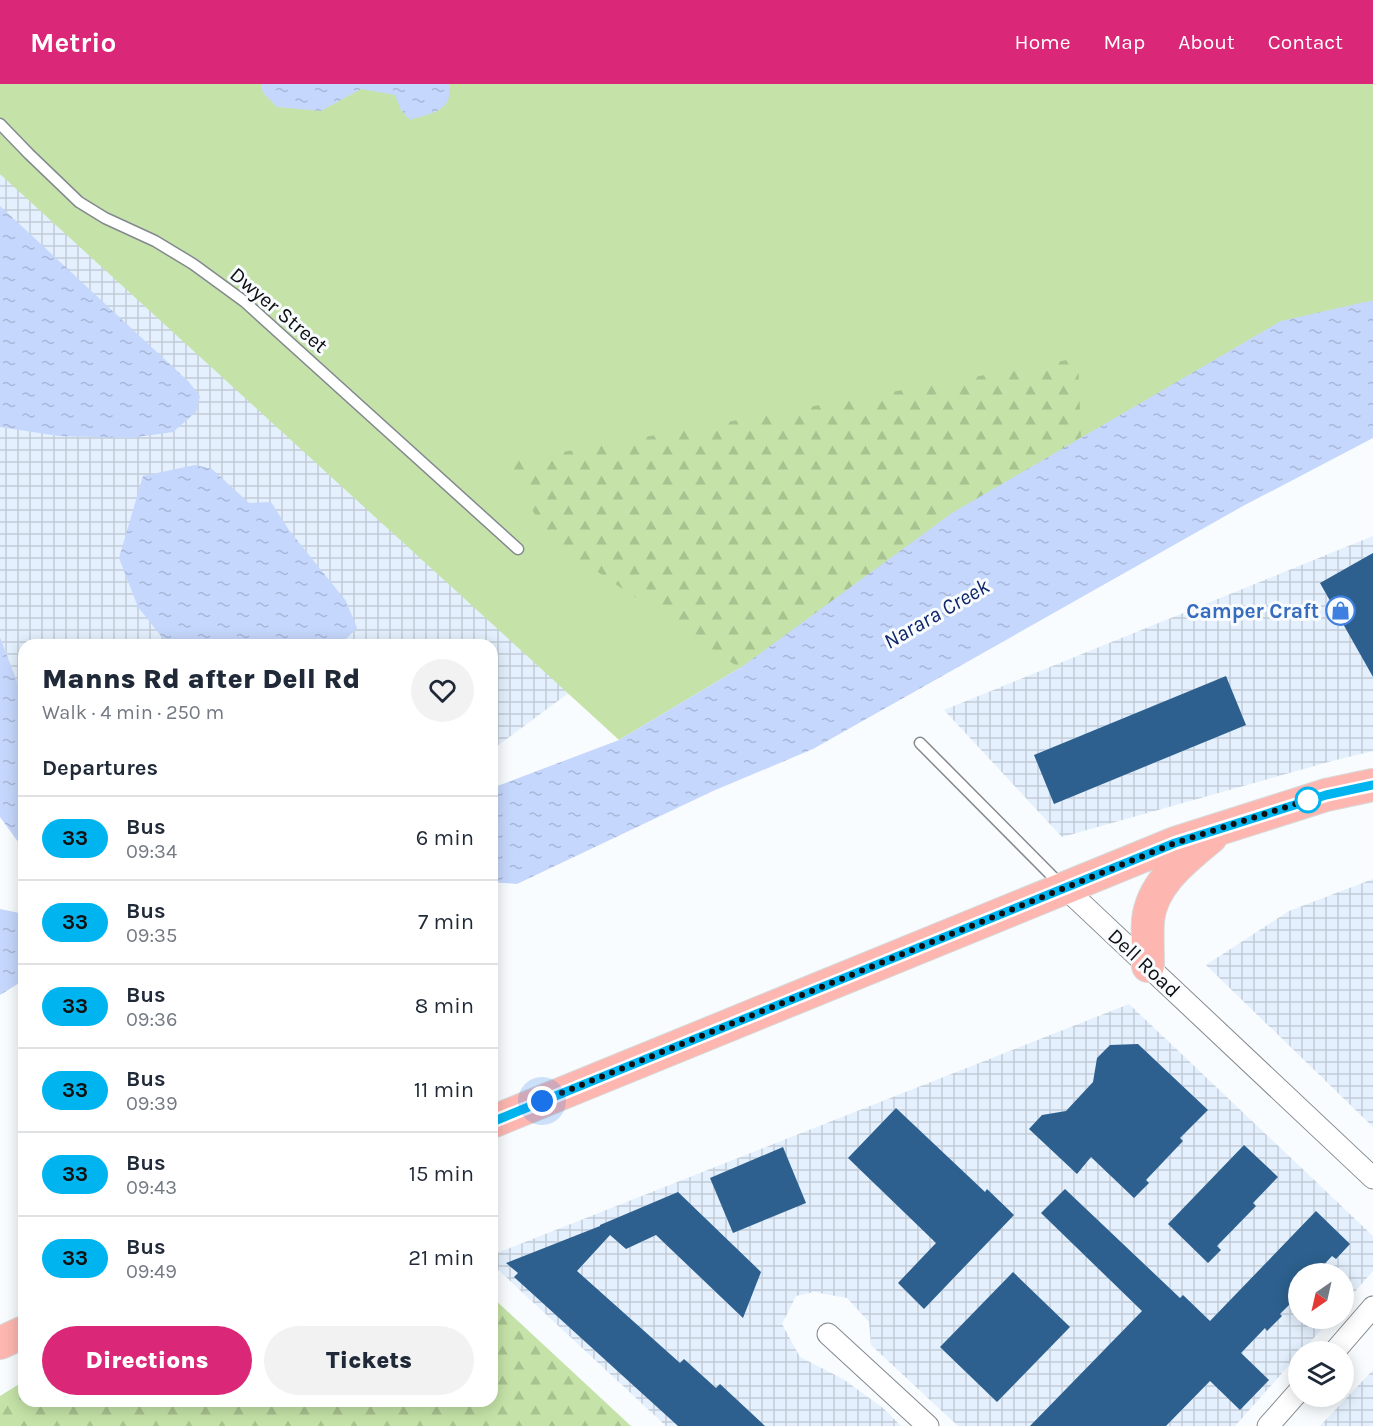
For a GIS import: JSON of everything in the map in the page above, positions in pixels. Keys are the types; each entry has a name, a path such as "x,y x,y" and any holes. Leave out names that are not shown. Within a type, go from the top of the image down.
{"main road":[{"path":"498,1120 1175,843 1326,795 1373,785"},
{"path":"1148,966 1148,918 1155,895 1177,866 1221,828"},
{"path":"0,1343 18,1335"}],"street":[{"name":"Dell Road","path":"1064,887 1373,1178"},
{"path":"1344,1341 1373,1307"},
{"path":"828,1334 928,1426"},
{"path":"1268,1426 1288,1403"}],"lane":[{"name":"Dwyer Street","path":"0,124 79,202 105,218 155,241 193,264 245,302 518,549"},
{"name":"Dell Road","path":"920,743 1064,887"}],"shaded area":[{"path":"0,123 582,683 498,746 498,639 18,639 18,684 0,637"},
{"path":"1373,536 1373,751 1062,837 944,710"},
{"path":"1373,879 1373,1127 1206,965 1289,911"},
{"path":"1129,1004 1373,1236 1373,1271 1354,1293 1354,1263 1288,1263 1288,1329 1322,1329 1311,1341 1288,1341 1288,1366 1235,1426 958,1426 871,1345 869,1322 847,1298 814,1292 796,1296 782,1324 800,1357 843,1379 883,1408 901,1426 666,1426 498,1270 498,1253"},
{"path":"1373,1370 1373,1426 1320,1426 1338,1407 1354,1407 1354,1390"}],"green space":[{"path":"0,84 1373,84 1373,301 1369,301 619,740 0,174"},
{"path":"1078,358 1081,437 741,669 552,541 502,463"},
{"path":"498,1303 631,1426 0,1426 0,1396 18,1385 18,1407 498,1407"}],"water":[{"path":"261,84 450,85 449,98 445,105 432,113 410,120 401,110 395,95 361,89 321,111 277,107 263,93"},
{"path":"0,206 188,381 200,396 196,412 173,432 130,438 59,436 0,427"},
{"name":"Narara Creek","path":"1373,301 1373,438 1243,506 813,749 713,791 517,884 498,882 498,786 619,740 743,666 952,513 1281,321"},
{"path":"195,465 212,469 249,503 271,502 289,530 346,601 357,628 346,639 163,639 138,607 119,558 143,476"},
{"path":"0,637 18,684 18,842 0,817"},
{"path":"0,909 18,913 18,984 0,995"}],"building":[{"path":"1373,553 1373,677 1320,583"},
{"path":"1226,676 1246,725 1054,804 1034,755"},
{"path":"1138,1044 1208,1110 1180,1138 1183,1141 1146,1180 1149,1183 1134,1198 1091,1157 1077,1174 1029,1129 1042,1115 1066,1111 1093,1082 1097,1058 1110,1045"},
{"path":"896,1108 985,1192 987,1189 1014,1215 924,1309 898,1283 936,1243 848,1158"},
{"path":"1244,1145 1278,1177 1253,1203 1256,1206 1217,1246 1221,1250 1208,1263 1168,1224"},
{"path":"783,1147 806,1203 733,1233 710,1178"},
{"path":"1065,1189 1180,1298 1183,1295 1210,1321 1316,1211 1350,1244 1336,1259 1332,1256 1325,1263 1288,1263 1288,1306 1280,1314 1282,1316 1267,1331 1265,1328 1241,1353 1269,1380 1240,1410 1210,1381 1166,1426 1030,1426 1142,1311 1041,1213"},
{"path":"678,1192 761,1272 743,1318 656,1235 626,1249 610,1235 577,1271 680,1363 684,1359 716,1388 720,1384 765,1426 678,1426 514,1277 518,1273 506,1263"},
{"path":"1013,1272 1070,1327 997,1402 940,1347"}],"bus line":[{"name":"33","path":"498,1120 1175,843 1326,795 1373,785"}],"place":[{"name":"Camper Craft","path":"1340,611"}],"route":[{"path":"542,1101 1175,843 1308,800"}]}
